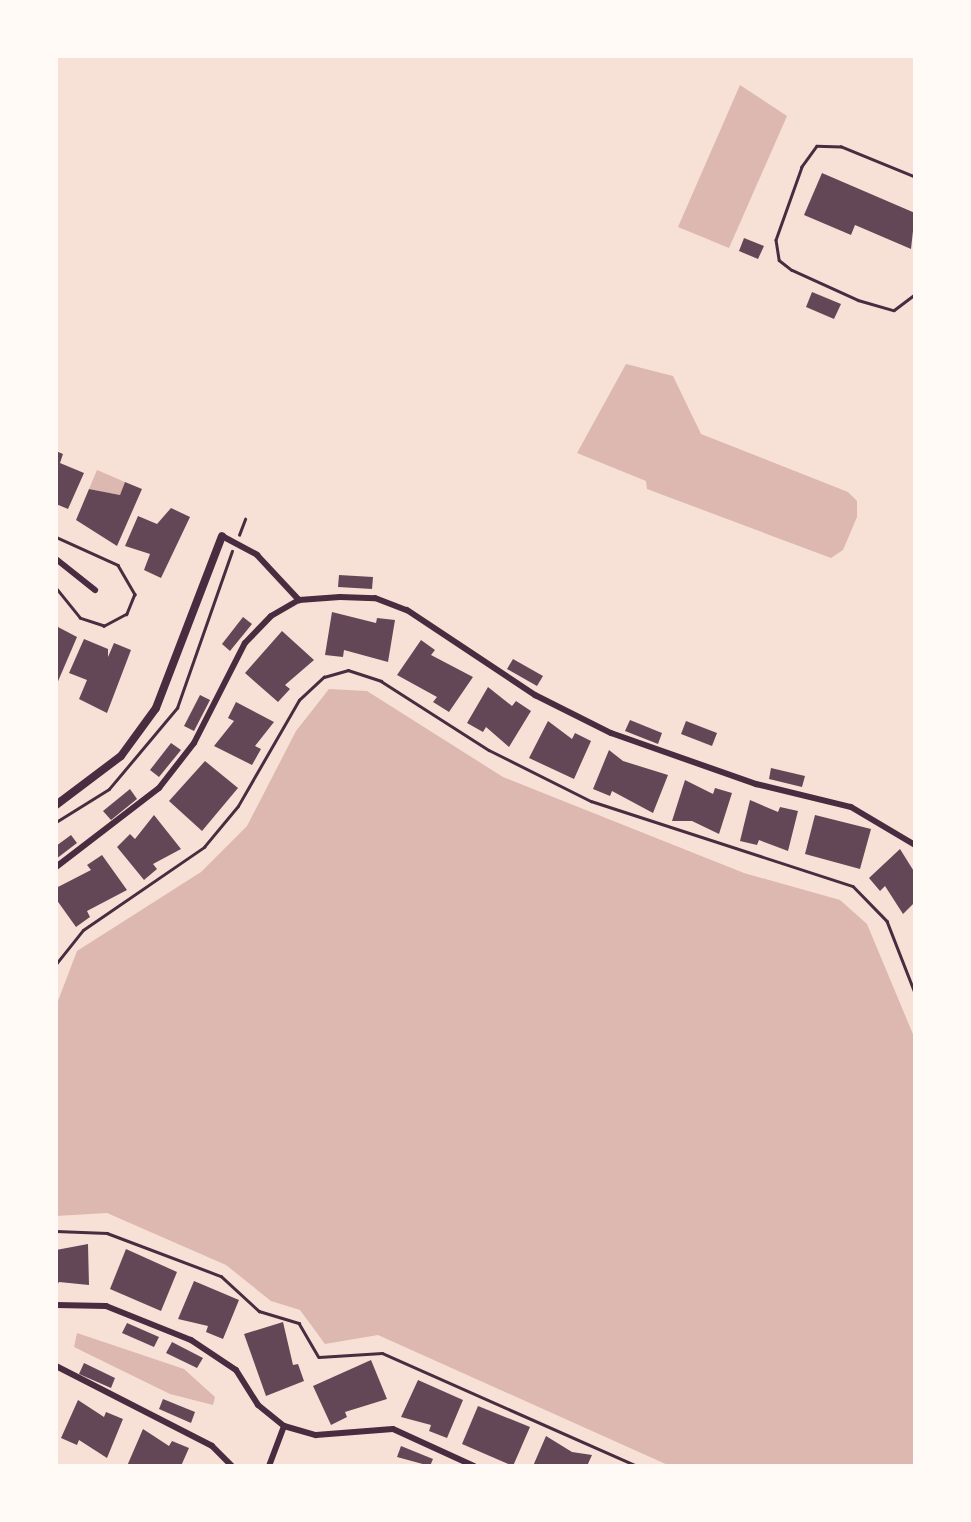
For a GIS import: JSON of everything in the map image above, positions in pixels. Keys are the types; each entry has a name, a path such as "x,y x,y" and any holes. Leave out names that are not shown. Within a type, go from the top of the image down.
{"street":[{"path":"56,805 121,756 156,708 222,536 257,555 299,600"},
{"path":"56,559 95,590"},
{"path":"56,867 159,788 194,743 245,643 299,600 375,598 407,610 535,695 611,733 756,784 851,807 915,845"},
{"path":"56,1305 106,1306 191,1340 236,1370 258,1405 284,1426 316,1435 393,1429 474,1466"},
{"path":"56,1366 212,1446 232,1466"},
{"path":"269,1466 284,1426"}],"lane":[{"path":"915,177 841,147 817,146 782,216 776,250 792,270 886,310 902,308 915,294"}],"path":[{"path":"56,964 83,930 204,847 238,806 299,700 324,677 348,670 381,681 499,757 615,811 853,886 887,920 915,993"},
{"path":"56,1231 107,1233 221,1276 259,1311 299,1323 319,1357 383,1353 637,1466"}],"shaded area":[{"path":"740,85 787,116 729,248 678,227"},
{"path":"626,364 673,376 701,434 848,492 857,501 857,517 843,550 831,558 647,489 646,481 577,453"},
{"path":"97,470 125,482 120,495 89,489"},
{"path":"329,689 367,691 503,777 744,873 840,900 867,924 915,1039 915,1466 670,1466 378,1335 325,1344 300,1310 271,1301 226,1265 107,1213 56,1216 56,1006 77,951 201,872 247,826 296,731"},
{"path":"77,1333 184,1369 215,1397 213,1405 170,1394 74,1347"}],"building":[{"path":"822,173 915,213 911,249 855,225 851,235 804,215"},
{"path":"744,238 764,246 758,259 739,251"},
{"path":"812,292 841,304 834,319 806,307"},
{"path":"56,451 63,454 60,463 84,473 68,509 56,504"},
{"path":"125,482 142,489 117,546 76,520 89,489 120,495"},
{"path":"171,508 190,517 161,578 144,570 150,554 125,546 138,516 157,524"},
{"path":"339,575 373,577 372,589 338,587"},
{"path":"332,612 376,623 377,618 395,620 388,662 344,650 343,657 325,655"},
{"path":"243,617 252,624 230,651 222,644"},
{"path":"58,627 77,637 56,686 56,632"},
{"path":"282,631 314,660 285,685 290,689 278,702 245,673"},
{"path":"84,639 108,649 108,657 114,643 131,650 107,713 79,699 87,680 69,673"},
{"path":"421,640 435,650 431,655 473,677 449,712 433,702 437,697 397,675"},
{"path":"513,659 543,676 537,686 507,669"},
{"path":"488,687 512,706 516,701 531,711 509,747 486,727 483,732 467,723"},
{"path":"200,695 210,700 194,731 184,726"},
{"path":"236,702 274,722 255,746 261,749 252,765 214,746 234,721 228,718"},
{"path":"630,720 662,733 658,744 625,731"},
{"path":"548,721 572,739 575,733 591,741 574,779 529,758"},
{"path":"686,721 717,733 712,746 681,734"},
{"path":"171,743 181,750 159,777 150,770"},
{"path":"609,750 623,761 668,775 653,813 612,791 610,796 593,789"},
{"path":"205,761 238,788 202,831 169,801"},
{"path":"771,768 805,776 802,787 769,779"},
{"path":"685,780 713,794 715,788 732,793 719,834 692,821 672,821"},
{"path":"130,789 137,799 111,820 103,811"},
{"path":"750,800 778,812 780,807 798,811 788,851 759,840 757,845 740,841"},
{"path":"154,815 181,849 153,864 157,869 144,880 117,847 130,834 135,839"},
{"path":"815,815 871,829 860,869 805,854"},
{"path":"71,835 77,843 56,859 56,846"},
{"path":"900,849 915,873 915,902 903,914 885,886 880,891 869,878"},
{"path":"102,855 127,890 87,911 90,917 76,927 56,899 56,888 91,870 87,865"},
{"path":"88,1244 89,1285 59,1282 56,1287 56,1250"},
{"path":"126,1249 177,1272 161,1311 110,1289"},
{"path":"194,1281 239,1300 223,1339 206,1332 208,1326 178,1319"},
{"path":"283,1322 293,1365 298,1364 304,1381 266,1396 244,1334"},
{"path":"127,1323 159,1337 154,1347 122,1333"},
{"path":"172,1342 203,1358 197,1368 166,1353"},
{"path":"371,1360 387,1399 345,1412 347,1417 331,1425 313,1386"},
{"path":"84,1363 115,1378 111,1388 79,1374"},
{"path":"418,1380 463,1400 447,1438 429,1431 431,1425 401,1417"},
{"path":"163,1399 195,1412 191,1423 159,1409"},
{"path":"78,1400 104,1417 106,1412 123,1419 107,1458 79,1440 77,1445 61,1438"},
{"path":"478,1406 530,1427 513,1466 462,1444"},
{"path":"143,1429 169,1446 172,1441 189,1448 181,1466 127,1466"},
{"path":"546,1436 572,1452 592,1455 587,1466 533,1466"},
{"path":"401,1446 433,1459 430,1466 397,1457"}]}
